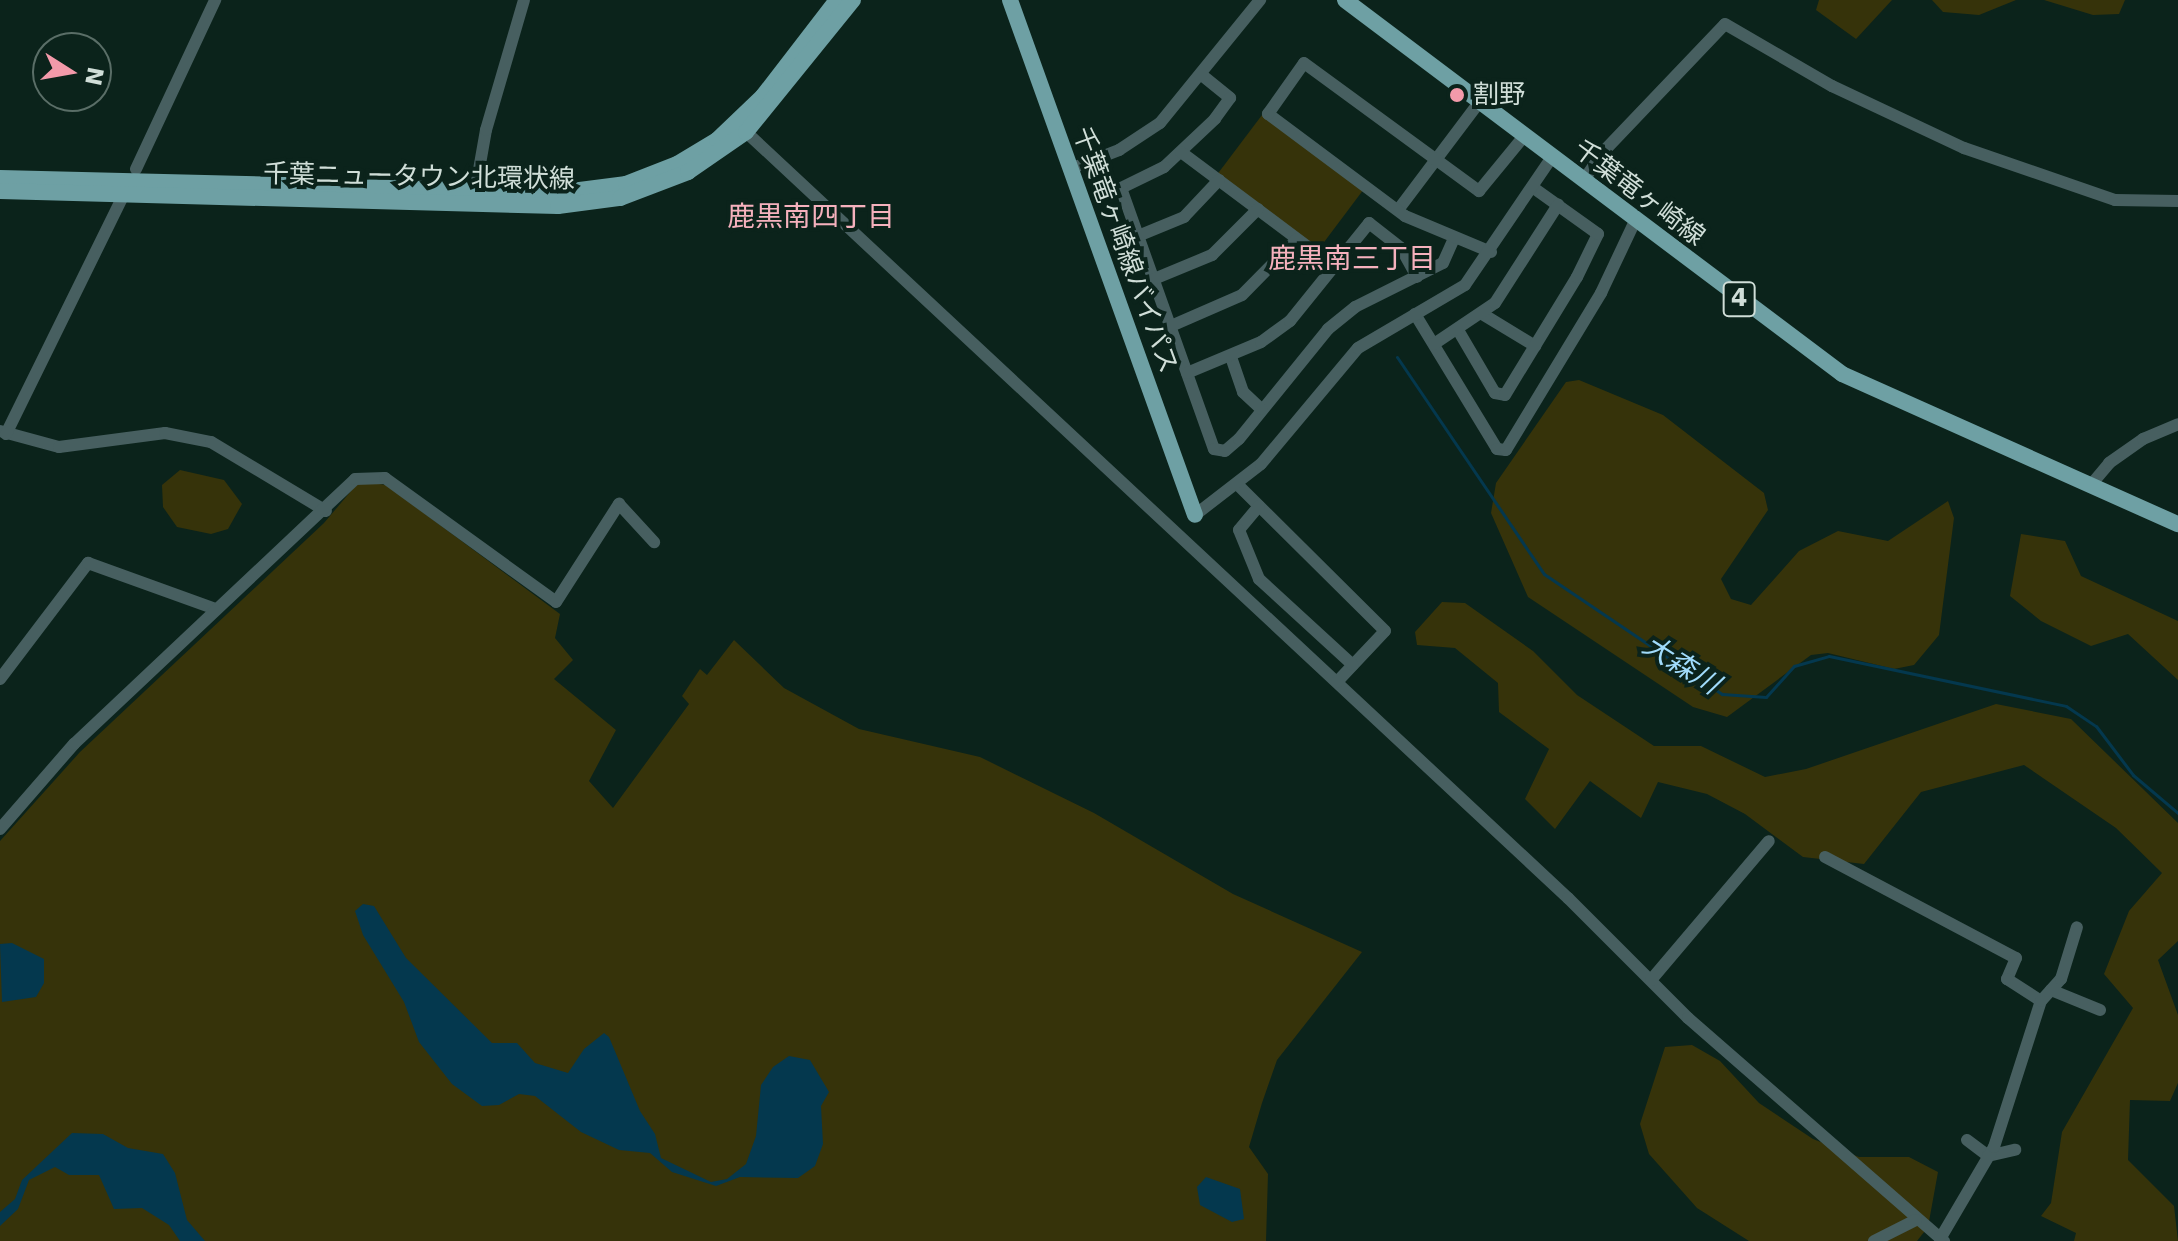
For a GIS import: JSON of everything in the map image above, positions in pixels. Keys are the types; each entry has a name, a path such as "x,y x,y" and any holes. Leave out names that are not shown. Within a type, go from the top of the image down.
{"main road":[{"name":"千葉ニュータウン北環状線","path":"0,191 475,197 584,191 626,184 677,164 742,118 837,0"},
{"name":"千葉ニュータウン北環状線","path":"0,178 475,197 578,205 632,195 688,172 746,132 853,0"},
{"name":"千葉竜ヶ崎線バイパス","path":"1010,0 1195,515"},
{"name":"千葉竜ヶ崎線","path":"1345,0 1635,221 1851,380 2178,524"}],"street":[{"path":"136,169 215,0"},
{"path":"475,197 486,130 524,0"},
{"path":"1070,169 1149,132 1203,76 1260,0"},
{"path":"1583,181 1604,151 1725,24 1832,86 1964,148 2115,200 2178,201"},
{"path":"1491,252 1454,238 1398,210 1268,114 1304,63 1479,191 1525,135"},
{"path":"1203,76 1230,98 1181,152 1121,188 1214,449 1225,451 1328,329 1355,307 1443,263 1454,238"},
{"path":"1398,210 1480,101"},
{"path":"746,132 1337,682 1651,980 1916,1220 1942,1240 1988,1156 2041,1001 2061,979 2077,927"},
{"path":"1181,152 1335,267"},
{"path":"1195,515 1238,485 1278,445 1348,357 1378,333 1465,285 1491,252 1552,157"},
{"path":"1138,236 1184,217 1219,180"},
{"path":"1458,330 1495,393 1505,395 1598,234 1532,187"},
{"path":"124,194 3,432 59,447 165,433 211,442 326,511"},
{"path":"1434,344 1484,315 1558,205"},
{"path":"1154,279 1212,255 1258,209"},
{"path":"1415,314 1497,449 1506,450 1601,293 1635,221"},
{"path":"1187,373 1231,357 1290,321 1369,223 1401,248 1417,277"},
{"path":"1171,326 1242,295 1297,239"},
{"path":"1484,315 1535,346"},
{"path":"1231,357 1243,392 1261,409"},
{"path":"2090,486 2109,463 2143,439 2178,424"},
{"path":"0,829 74,744 213,608 326,511 355,479 385,478 556,602 619,504 654,542"},
{"path":"1238,485 1385,631 1337,682"},
{"path":"1259,506 1239,530 1259,579 1353,665"},
{"path":"0,679 88,563 213,608"},
{"path":"1651,980 1769,841"},
{"path":"1825,857 2016,958 2007,979 2041,1001"},
{"path":"2051,990 2100,1010"},
{"path":"1967,1140 1988,1156 2015,1150"},
{"path":"1874,1241 1916,1220"}],"shaded area":[{"path":"1819,0 1892,0 1856,39 1816,10"},
{"path":"1932,0 2016,0 1979,15 1943,12"},
{"path":"2044,0 2125,0 2119,14 2093,15"},
{"path":"1262,115 1363,191 1319,249 1218,173"},
{"path":"1579,380 1663,415 1764,493 1768,510 1721,579 1731,599 1751,605 1799,551 1838,531 1888,541 1948,501 1954,518 1939,635 1914,665 1894,669 1828,653 1811,655 1727,717 1693,707 1528,597 1491,513 1496,483 1566,382"},
{"path":"180,470 224,480 242,504 228,529 211,534 177,527 163,507 162,485"},
{"path":"357,484 386,485 560,614 555,638 573,660 554,679 616,730 589,781 613,808 689,704 682,696 700,669 707,675 734,640 784,688 859,729 980,757 1094,813 1233,894 1362,952 1277,1060 1262,1103 1249,1147 1268,1174 1266,1241 0,1241 0,841 80,752 324,523"},
{"path":"2021,534 2065,541 2081,576 2178,621 2178,680 2128,634 2091,646 2041,621 2010,596"},
{"path":"1442,602 1465,603 1533,651 1577,695 1654,746 1701,746 1765,777 1806,769 1996,704 2071,719 2178,823 2178,941 2158,960 2178,1015 2178,1083 2170,1101 2130,1100 2128,1160 2174,1206 2178,1241 2074,1241 2076,1233 2041,1216 2051,1203 2062,1132 2133,1008 2104,974 2129,911 2162,873 2116,828 2024,765 1921,792 1864,864 1803,857 1745,814 1707,794 1658,782 1641,818 1590,781 1555,829 1525,799 1549,749 1499,712 1498,683 1455,648 1417,645 1415,632"},
{"path":"1692,1045 1720,1061 1759,1103 1813,1139 1859,1157 1909,1157 1938,1172 1928,1227 1917,1241 1749,1241 1697,1208 1649,1154 1640,1124 1665,1047"}],"water":[{"path":"363,904 374,906 406,958 492,1043 517,1043 535,1063 568,1073 584,1049 604,1033 609,1037 640,1111 655,1134 661,1158 711,1182 727,1179 746,1164 756,1136 761,1085 773,1067 789,1056 810,1060 829,1092 821,1106 823,1144 815,1166 798,1178 740,1177 716,1186 672,1172 650,1153 619,1150 581,1132 535,1096 519,1094 499,1105 482,1106 452,1084 419,1042 404,1002 363,935 355,911"},
{"path":"12,943 44,959 44,983 36,997 2,1002 0,944"},
{"path":"72,1133 103,1134 128,1148 163,1154 175,1173 187,1220 205,1241 180,1241 169,1225 142,1208 114,1209 99,1175 69,1175 55,1167 29,1180 18,1209 0,1226 0,1212 15,1199 22,1180"},
{"path":"1206,1177 1240,1189 1244,1219 1232,1222 1200,1205 1197,1187"}],"waterway":[{"name":"大森川","path":"1397,357 1544,574 1722,694 1766,697 1794,666 1829,656 2066,706 2096,726 2133,775 2178,813"}],"place":[{"name":"割野","path":"1457,95"}],"district":[{"name":"鹿黒南四丁目","path":"811,217"},
{"name":"鹿黒南三丁目","path":"1352,259"}]}
